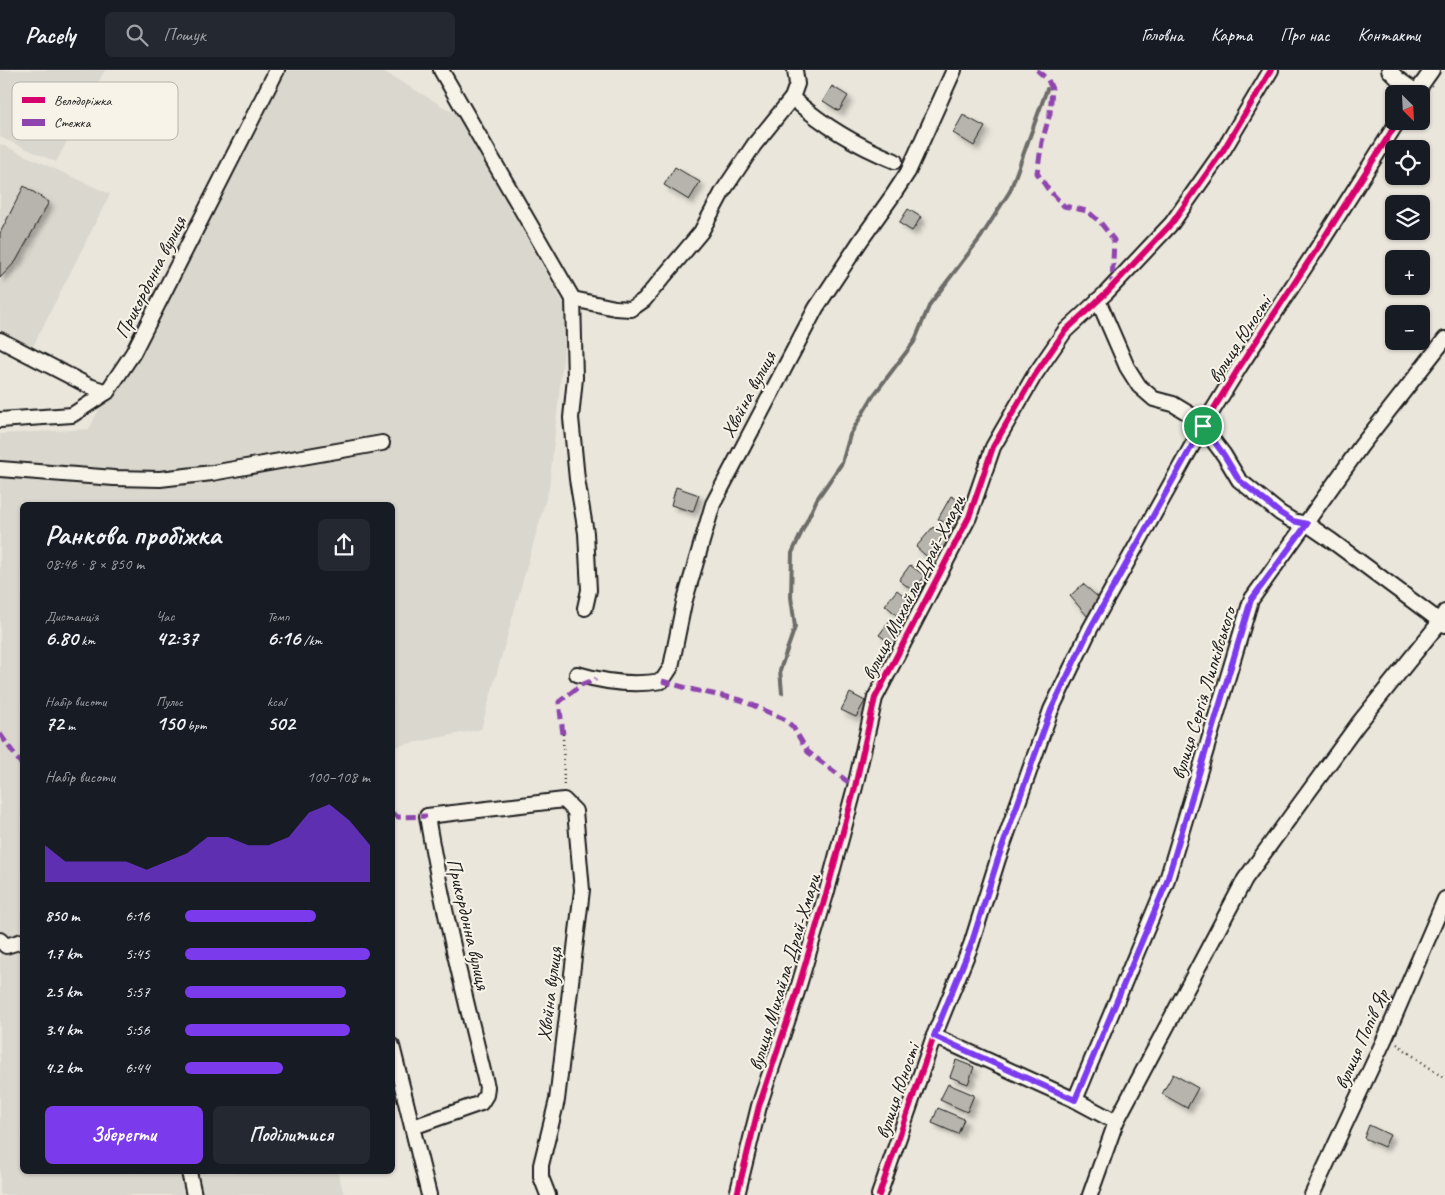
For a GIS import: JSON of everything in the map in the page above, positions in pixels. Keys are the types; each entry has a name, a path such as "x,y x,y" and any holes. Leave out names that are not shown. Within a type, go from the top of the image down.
{"street":[{"name":"Прикордонна вулиця","path":"107,392 133,354 277,70"},
{"path":"441,70 574,299 574,378 571,418 577,479 586,533 589,590 585,608"},
{"path":"574,299 615,308 631,309 644,300 702,232 723,191 754,145 792,98 797,84 795,70"},
{"name":"Хвойна вулиця","path":"577,674 596,679 645,684 662,681 671,667 684,603 713,504 816,308 861,240 894,196 908,172 954,70"},
{"name":"вулиця Михайла Драй-Хмари","path":"738,1195 759,1106 796,994 855,788 875,698 969,518 993,448 1034,376 1065,331 1098,300 1172,223 1224,148 1271,70"},
{"path":"1389,70 1406,85"},
{"path":"1422,85 1432,70"},
{"path":"792,98 840,134 871,151 895,161"},
{"name":"вулиця Юності","path":"879,1195 934,1036 971,945 998,859 1051,710 1090,629 1203,426 1392,130"},
{"path":"1090,1195 1116,1122 1245,879 1358,724 1443,620 1307,524 1293,521 1280,513 1239,480 1224,455 1196,418 1173,404 1154,399 1138,386 1127,367 1098,300"},
{"name":"вулиця Сергія Липківського","path":"1075,1100 1166,884 1251,600 1361,446 1445,339"},
{"path":"0,340 89,386 107,392"},
{"path":"0,420 72,415 107,392"},
{"path":"0,469 114,478 160,479 212,473 382,442"},
{"name":"Прикордонна вулиця","path":"413,1127 481,1103 486,1096 487,1086 452,944 427,816 564,800"},
{"name":"Хвойна вулиця","path":"548,1195 541,1177 541,1165 557,1100 582,890 575,811 564,800"},
{"name":"вулиця Попів Яр","path":"1312,1195 1386,1036 1445,899"},
{"path":"0,940 6,946 20,941"},
{"path":"934,1036 1075,1100 1116,1122"},
{"path":"395,1058 429,1195"},
{"path":"189,1174 194,1195"}],"path":[{"path":"563,734 564,800"},
{"path":"1386,1036 1445,1079"}],"shaded area":[{"path":"0,70 105,70 99,82 12,82 12,140 68,140 56,162 0,137"},
{"path":"272,70 381,70 456,114 568,311 549,488 481,729 395,747 395,502 20,502 20,1174 338,1174 344,1195 1,1195 0,434 89,429"},
{"path":"0,144 110,194 26,360 0,347"}],"building":[{"path":"832,86 848,96 839,111 823,101"},
{"path":"963,115 985,127 974,146 953,133"},
{"path":"675,167 700,182 689,200 664,185"},
{"path":"24,186 49,202 16,261 0,278 0,233"},
{"path":"908,209 921,217 912,231 899,223"},
{"path":"676,487 699,495 693,512 671,505"},
{"path":"951,496 968,506 954,528 938,519"},
{"path":"933,527 949,542 932,561 916,547"},
{"path":"910,565 925,576 913,591 899,580"},
{"path":"1083,584 1099,598 1088,617 1070,596"},
{"path":"897,590 913,603 900,618 885,605"},
{"path":"891,619 904,629 893,645 879,635"},
{"path":"850,693 865,701 856,717 841,710"},
{"path":"956,1060 974,1067 968,1084 950,1077"},
{"path":"1173,1074 1198,1088 1187,1108 1162,1094"},
{"path":"948,1084 974,1095 967,1112 940,1100"},
{"path":"938,1108 964,1119 958,1134 932,1123"},
{"path":"1369,1125 1390,1135 1384,1147 1364,1138"}],"waterway":[{"path":"782,693 780,670 795,627 791,597 792,553 817,499 842,463 850,435 873,396 914,342 930,304 981,237 1010,191 1047,89"}],"marked path":[{"path":"1037,70 1048,80 1052,89 1050,113 1042,142 1037,173 1048,189 1064,206 1087,211 1100,222 1114,240 1112,282 1114,285"},
{"path":"563,734 559,702 581,685 596,679"},
{"path":"662,681 741,700 784,719 793,727 808,752 855,787"},
{"path":"0,734 20,762"},
{"path":"395,815 398,817 427,816"}],"cycle path":[{"path":"737,1195 759,1106 796,995 827,891 855,787 875,698 969,517 993,447 1034,376 1065,331 1107,292 1172,223 1224,149 1271,70"},
{"path":"879,1195 934,1036 971,945 998,859 1051,710 1090,629 1203,426 1392,130"}],"route":[{"path":"1203,426 1239,480 1280,513 1293,521 1307,524 1251,600 1166,884 1075,1100 934,1036 971,945 998,859 1051,710 1090,629 1203,426"}]}
